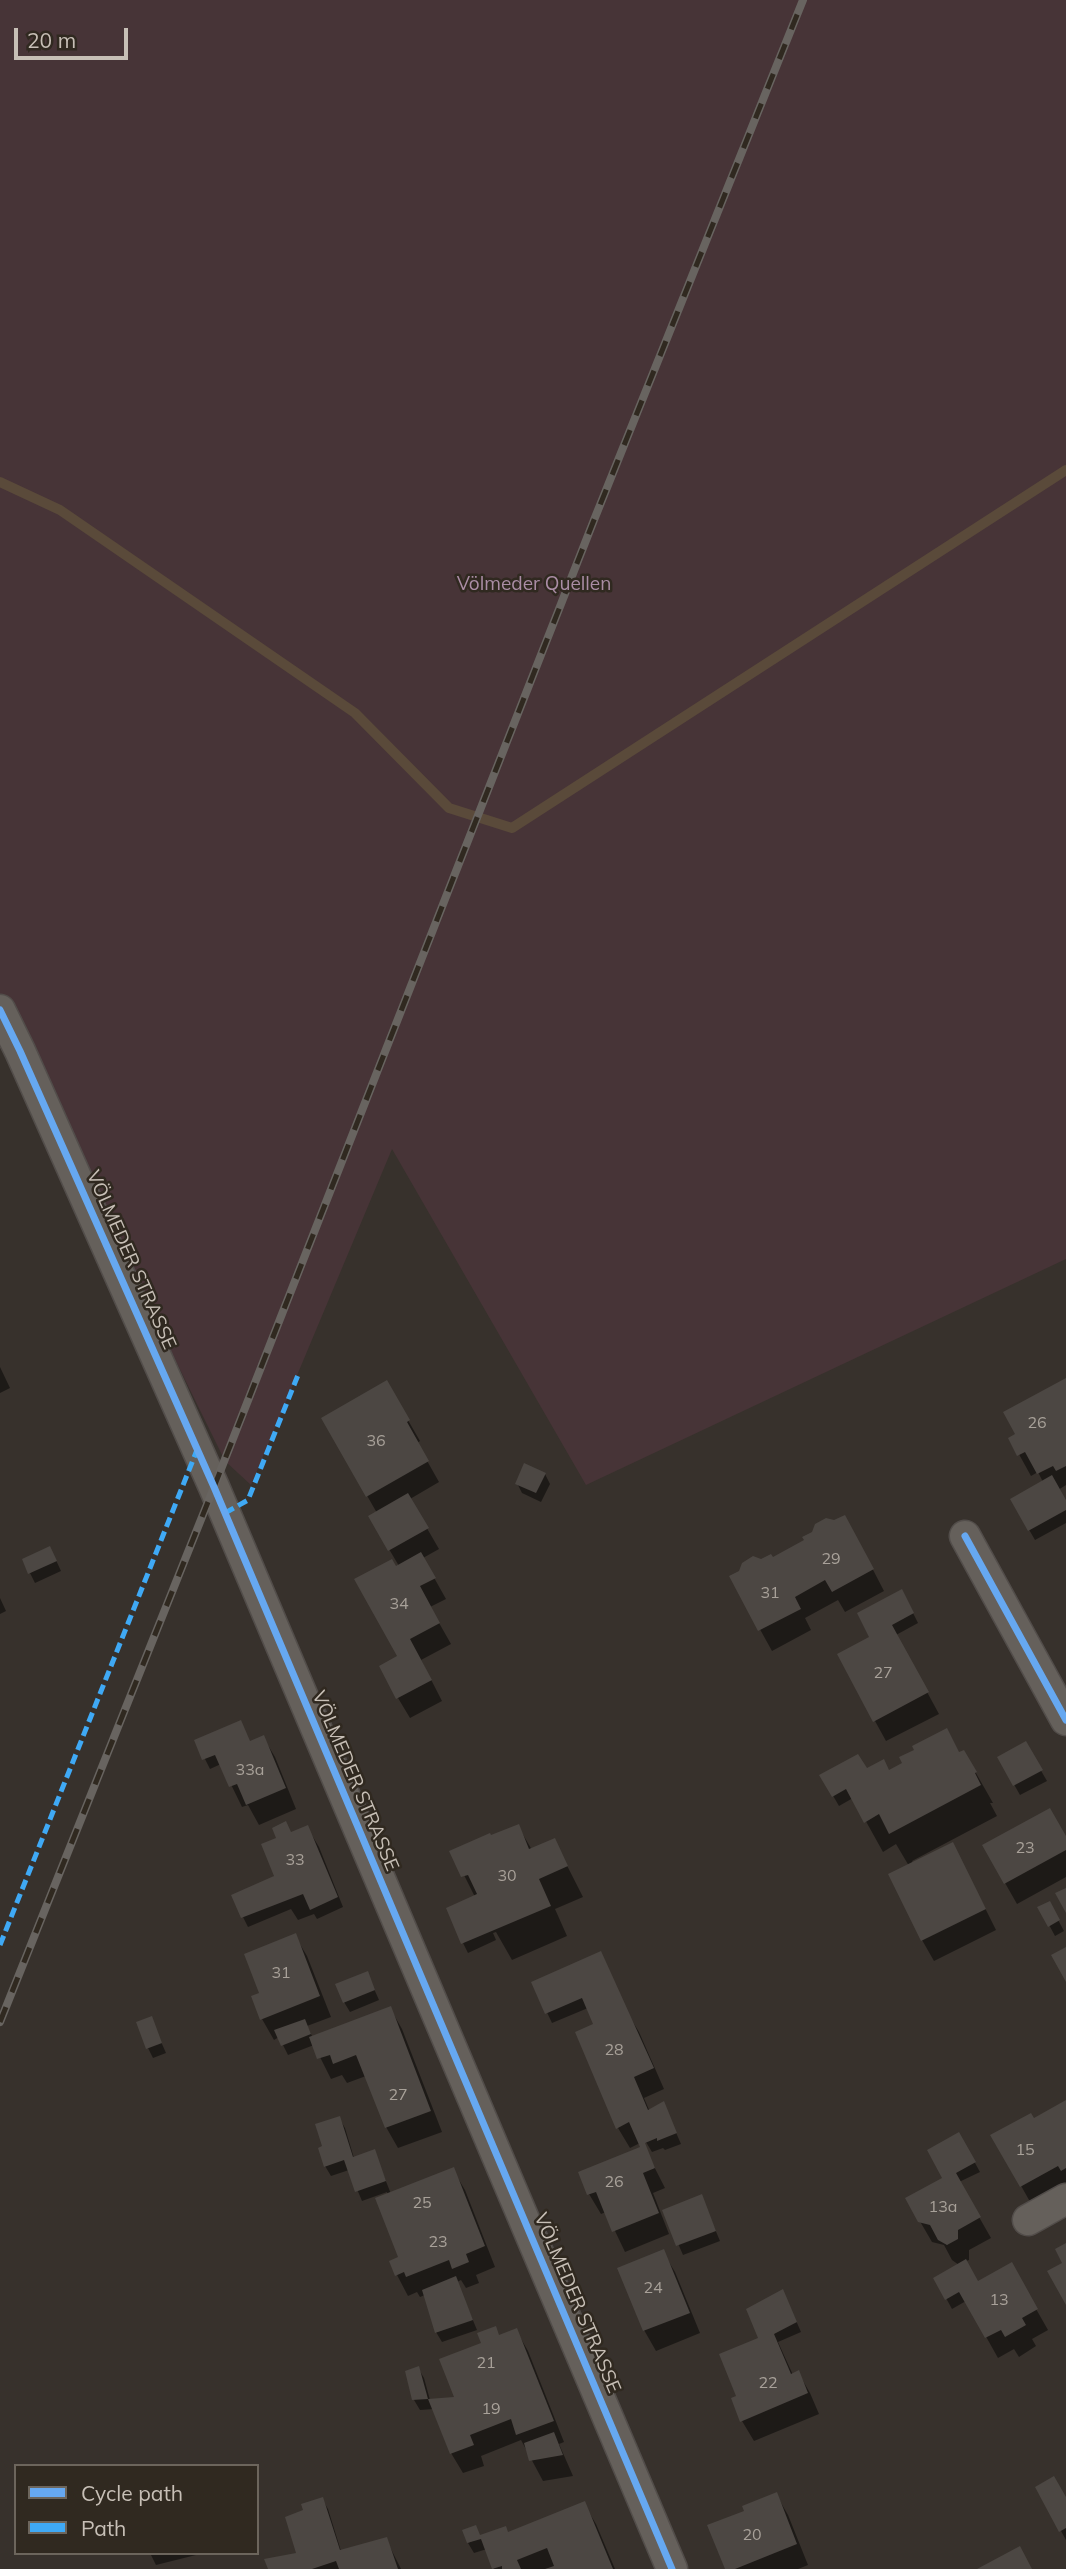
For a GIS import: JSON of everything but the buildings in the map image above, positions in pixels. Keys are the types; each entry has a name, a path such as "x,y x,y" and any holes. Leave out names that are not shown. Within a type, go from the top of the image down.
{"street":[{"name":"VÖLMEDER STRASSE","path":"0,1010 10,1053 214,1487 672,2569"},
{"path":"965,1536 1066,1720"},
{"path":"1028,2220 1066,2199"}],"green space":[{"name":"Völmeder Quellen","path":"0,0 1066,0 1066,1259 586,1485 392,1149 251,1485 225,1461 0,1004"}],"waterway":[{"path":"0,482 60,510 355,713 449,808 512,828 1066,470"}],"railway":[{"path":"0,2022 214,1487 594,520 803,0"}],"marked path":[{"path":"225,1513 248,1500 298,1375"},
{"path":"0,1945 197,1450"}],"cycle path":[{"path":"0,1010 214,1487 672,2569"},
{"path":"965,1536 1066,1720"}]}
